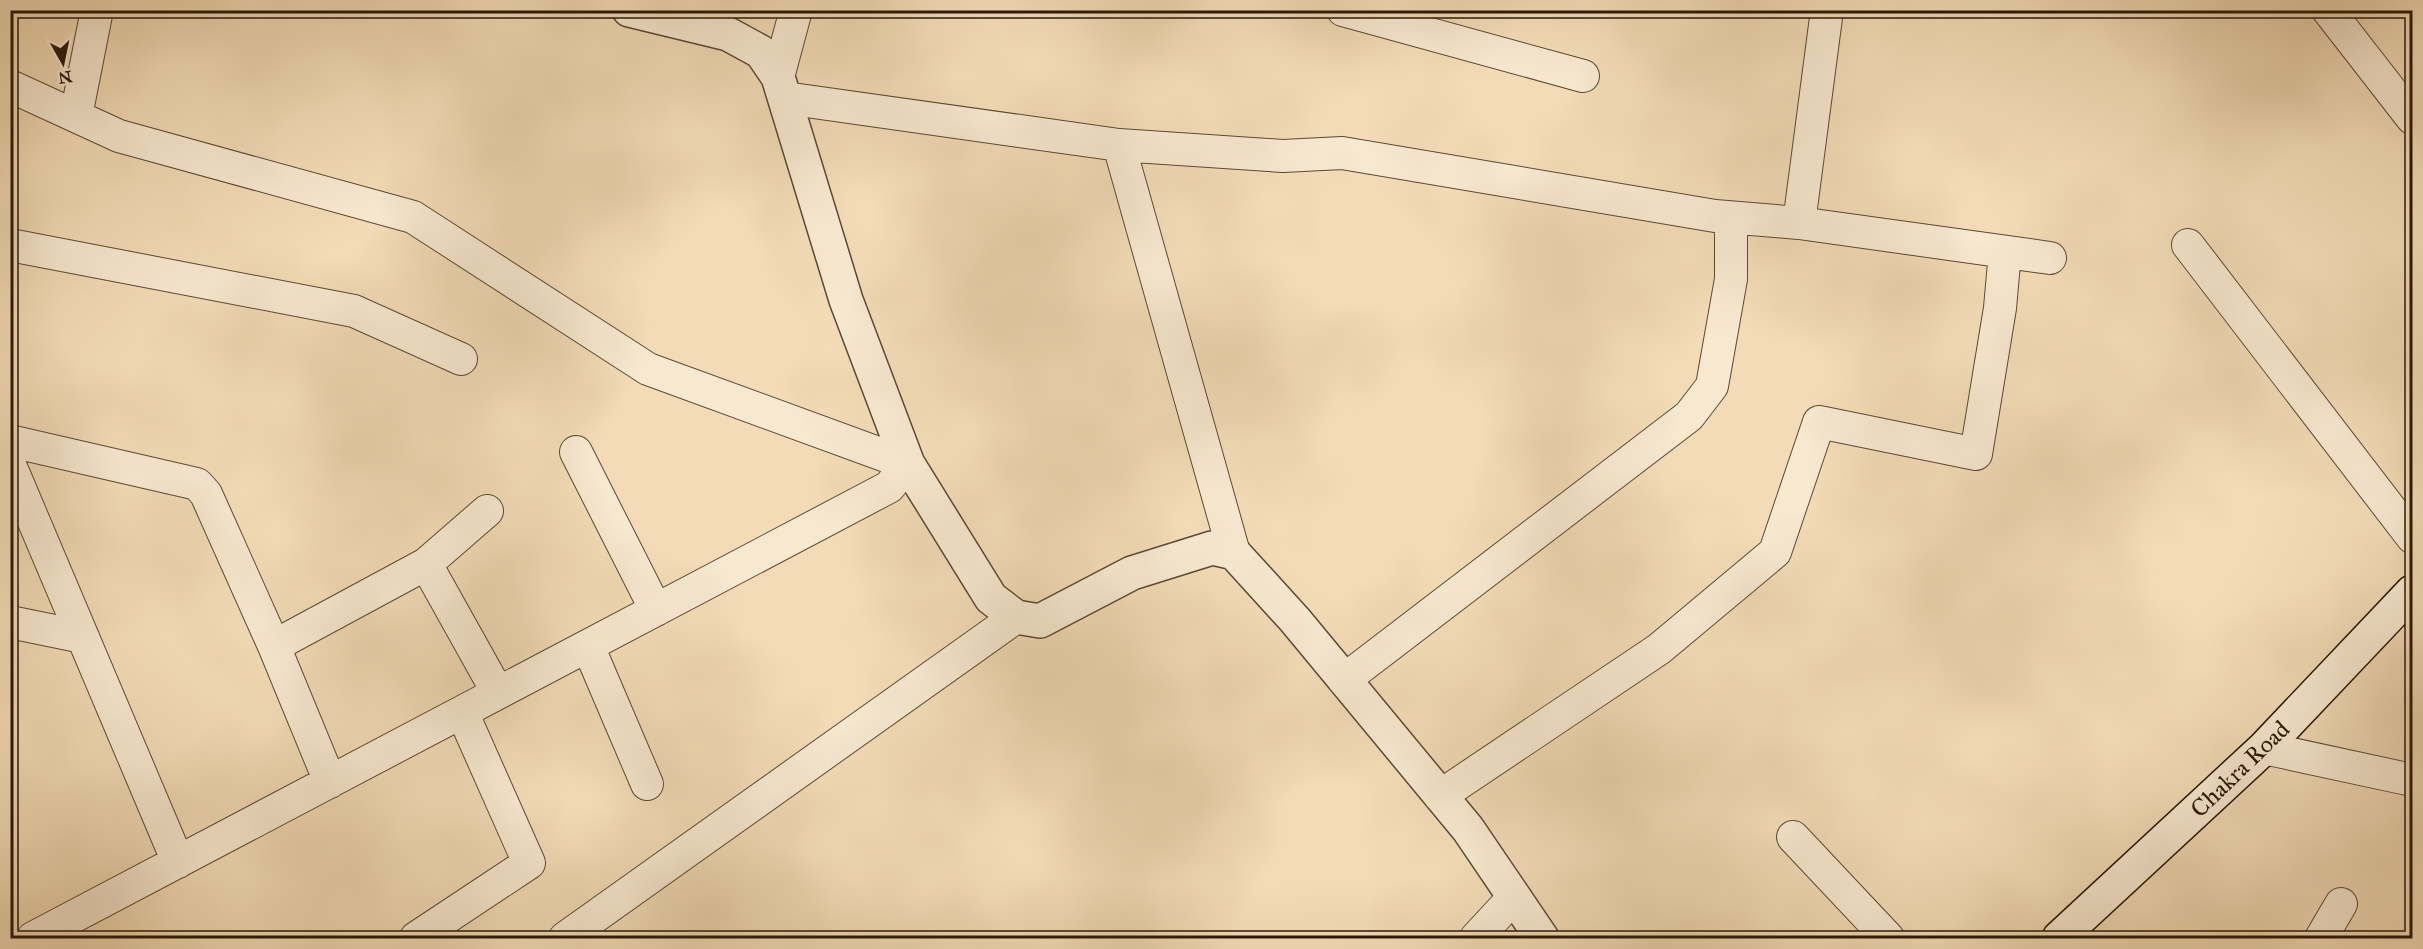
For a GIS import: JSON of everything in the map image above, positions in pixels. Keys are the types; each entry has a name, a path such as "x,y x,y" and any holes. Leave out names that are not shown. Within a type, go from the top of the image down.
{"street":[{"path":"76,116 97,10"},
{"path":"629,10 728,34 761,52 781,88 846,300 908,464 991,598 1016,617 1040,621 1132,573 1212,548 1234,553"},
{"path":"781,88 796,10"},
{"path":"1343,10 1584,76"},
{"path":"1799,223 1827,10"},
{"path":"2328,10 2412,118"},
{"path":"10,86 119,136 413,217 648,369 908,464"},
{"path":"781,88 1119,145 1283,156 1342,153 1731,218 1799,223 2050,258"},
{"path":"1119,145 1234,553 1468,829 1542,939"},
{"path":"1344,680 1689,416 1712,386 1731,279 1731,218"},
{"path":"10,244 354,311 461,359"},
{"path":"2188,245 2412,537"},
{"path":"1440,796 1659,649 1775,552 1819,422 1976,454 2000,309 2005,252"},
{"path":"10,441 197,484 206,494 274,646 330,782"},
{"path":"576,452 656,610"},
{"path":"33,939 889,487 908,464"},
{"path":"10,465 178,862"},
{"path":"274,646 426,564 487,511"},
{"path":"426,564 498,693"},
{"name":"Chakra Road","path":"2059,939 2264,748 2412,592"},
{"path":"565,939 1016,617"},
{"path":"10,622 83,637"},
{"path":"588,646 647,784"},
{"path":"416,939 529,863 462,712"},
{"path":"2264,748 2412,780"},
{"path":"1793,837 1888,939"},
{"path":"1476,939 1514,897"},
{"path":"2321,939 2340,904"}]}
